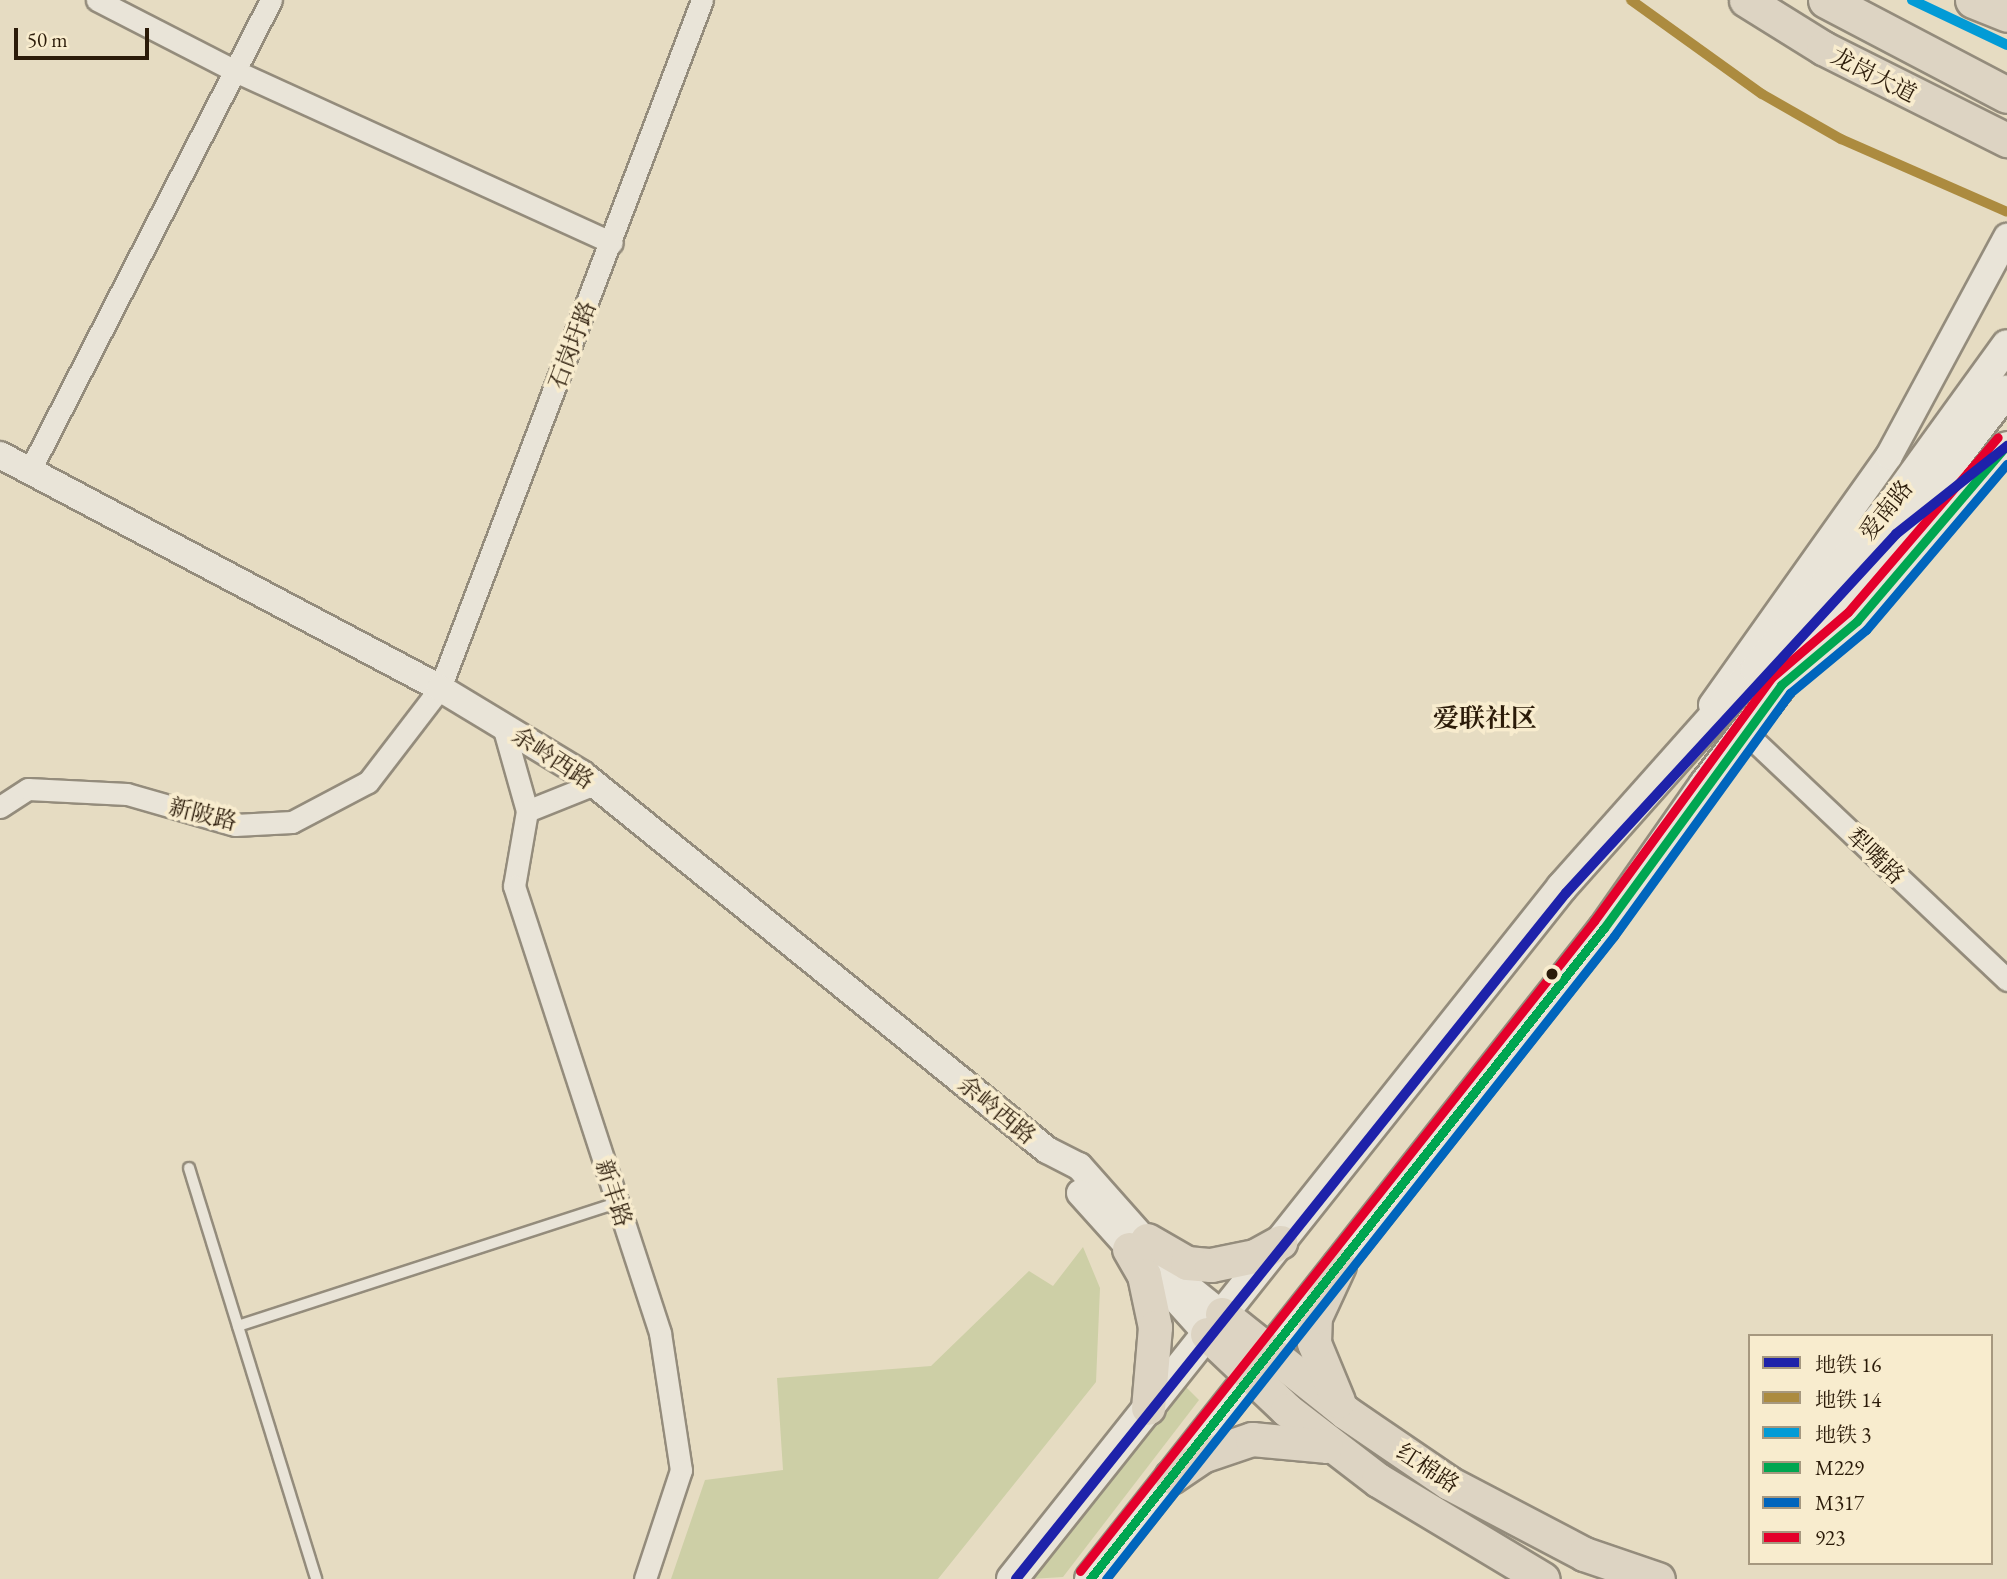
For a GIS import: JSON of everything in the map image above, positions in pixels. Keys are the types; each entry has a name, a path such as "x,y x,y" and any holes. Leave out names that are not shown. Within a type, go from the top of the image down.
{"highway":[{"name":"龙岗大道","path":"1826,0 2007,95"},
{"path":"1973,0 2007,14"}],"main road":[{"name":"龙岗大道","path":"1746,0 1823,48 2007,140"},
{"path":"1823,48 1937,85 2007,115"},
{"name":"爱南路","path":"1090,1579 1604,928 1989,402 2007,345"},
{"name":"爱南路","path":"1012,1579 1562,887 1989,402"},
{"path":"1138,1245 1187,1264 1211,1265 1255,1256 1280,1242"},
{"path":"1138,1245 1155,1327 1148,1408"},
{"path":"1339,1265 1315,1317 1314,1343 1345,1412"},
{"name":"红棉路","path":"1215,1324 1260,1364 1338,1450 1433,1517 1543,1579"},
{"name":"红棉路","path":"1260,1364 1345,1412 1513,1521 1658,1579"},
{"path":"1171,1476 1202,1456 1252,1439 1308,1440 1338,1450"}],"street":[{"path":"97,0 234,71 612,243"},
{"path":"30,470 271,0"},
{"name":"石岗圩路","path":"440,688 612,243 702,0"},
{"path":"1692,737 1889,456 2007,237"},
{"path":"1781,685 1857,621 2007,445"},
{"name":"余岭西路","path":"0,454 440,688 594,784 1047,1150 1215,1324"},
{"name":"新陂路","path":"0,807 28,789 128,794 235,825 292,822 368,782 440,688"},
{"path":"503,726 527,811 594,784"},
{"name":"犁嘴路","path":"1745,732 2007,980"},
{"name":"新丰路","path":"527,811 514,887 660,1333 681,1470 645,1579"}],"lane":[{"path":"189,1168 316,1579"},
{"path":"238,1326 617,1203"}],"green space":[{"path":"1083,1247 1100,1288 1096,1382 938,1579 671,1579 705,1480 783,1470 777,1378 931,1366 1029,1271 1053,1286"},
{"path":"1183,1384 1199,1400 1063,1577 1030,1579"}],"metro line":[{"name":"14","path":"1631,0 1762,94 1841,139 2007,212"},
{"name":"3","path":"1912,0 2007,45"},
{"name":"16","path":"1016,1579 1566,893 1896,534 2007,446"}],"transit line":[{"name":"923","path":"1080,1571 1594,921 1771,678 1848,612 1998,437"},
{"name":"M229","path":"1090,1579 1604,928 1781,685 1857,621 2007,445"},
{"name":"M317","path":"1106,1579 1614,936 1790,693 1866,630 2007,464"}],"district":[{"name":"爱联社区","path":"1485,719"}]}
